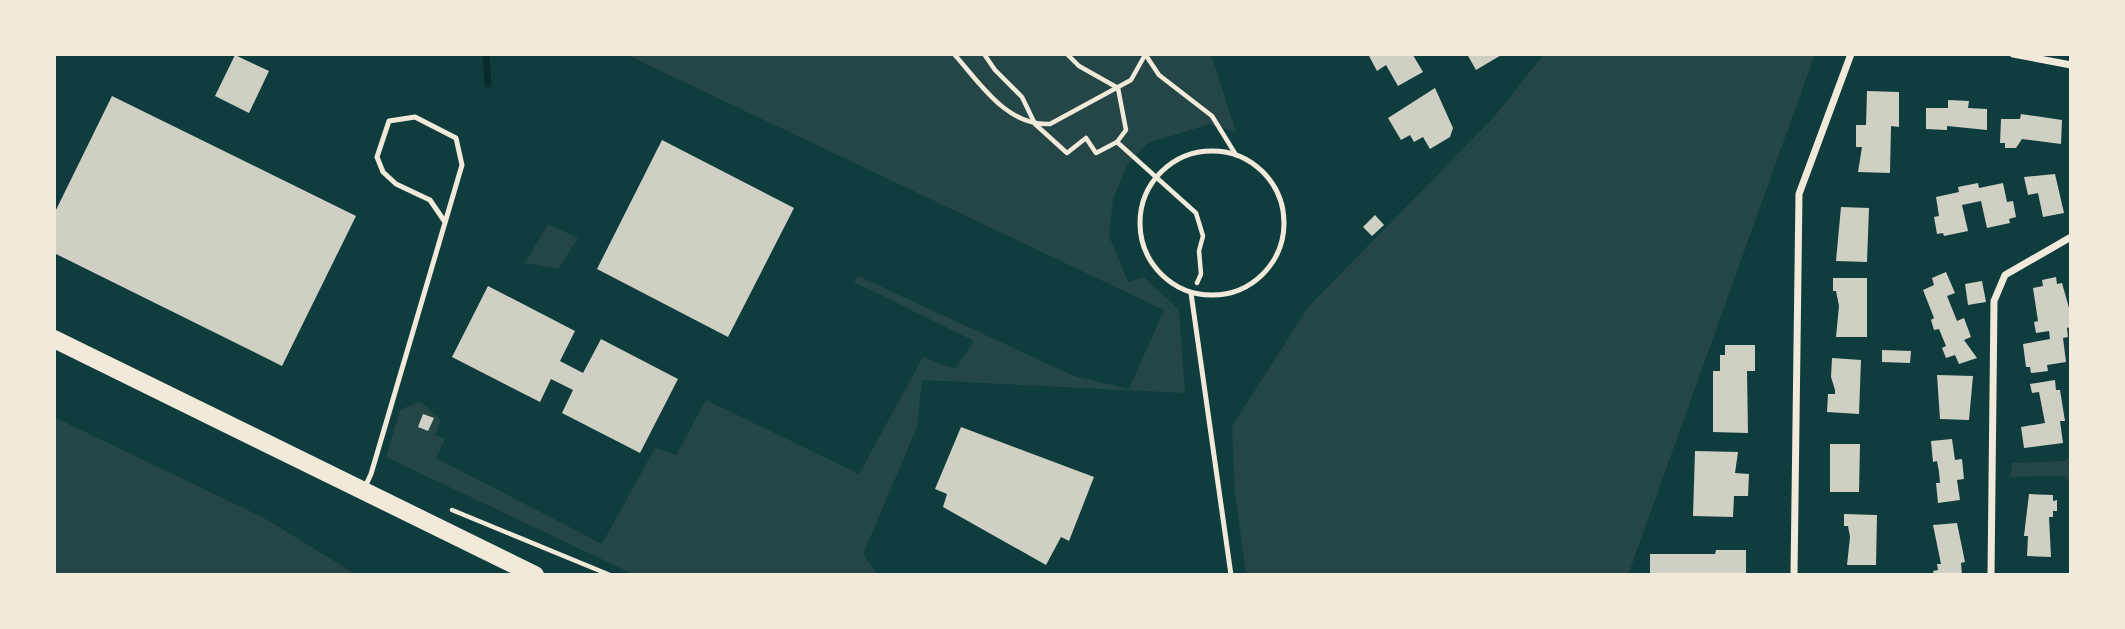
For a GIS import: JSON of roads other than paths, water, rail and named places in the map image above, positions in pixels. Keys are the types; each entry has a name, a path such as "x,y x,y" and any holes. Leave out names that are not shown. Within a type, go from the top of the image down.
{"main road":[{"path":"54,339 532,574"}],"street":[{"path":"1794,575 1799,194 1851,54"},
{"path":"2013,54 2071,65"},
{"path":"1991,575 1994,301 2005,275 2071,237"}],"lane":[{"path":"363,492 371,474 445,222 462,164 456,138 415,117 389,121 377,157 383,172 396,184 430,200 445,222"},
{"path":"1213,151 1236,155 1258,167 1274,186 1283,209 1284,234 1277,258 1262,277 1241,291 1216,296 1191,293 1171,283 1154,267 1143,247 1139,224 1143,201 1157,177 1170,164 1191,154 1213,151"},
{"path":"1191,293 1231,575"}],"waterway":[{"path":"486,54 488,84"}]}
